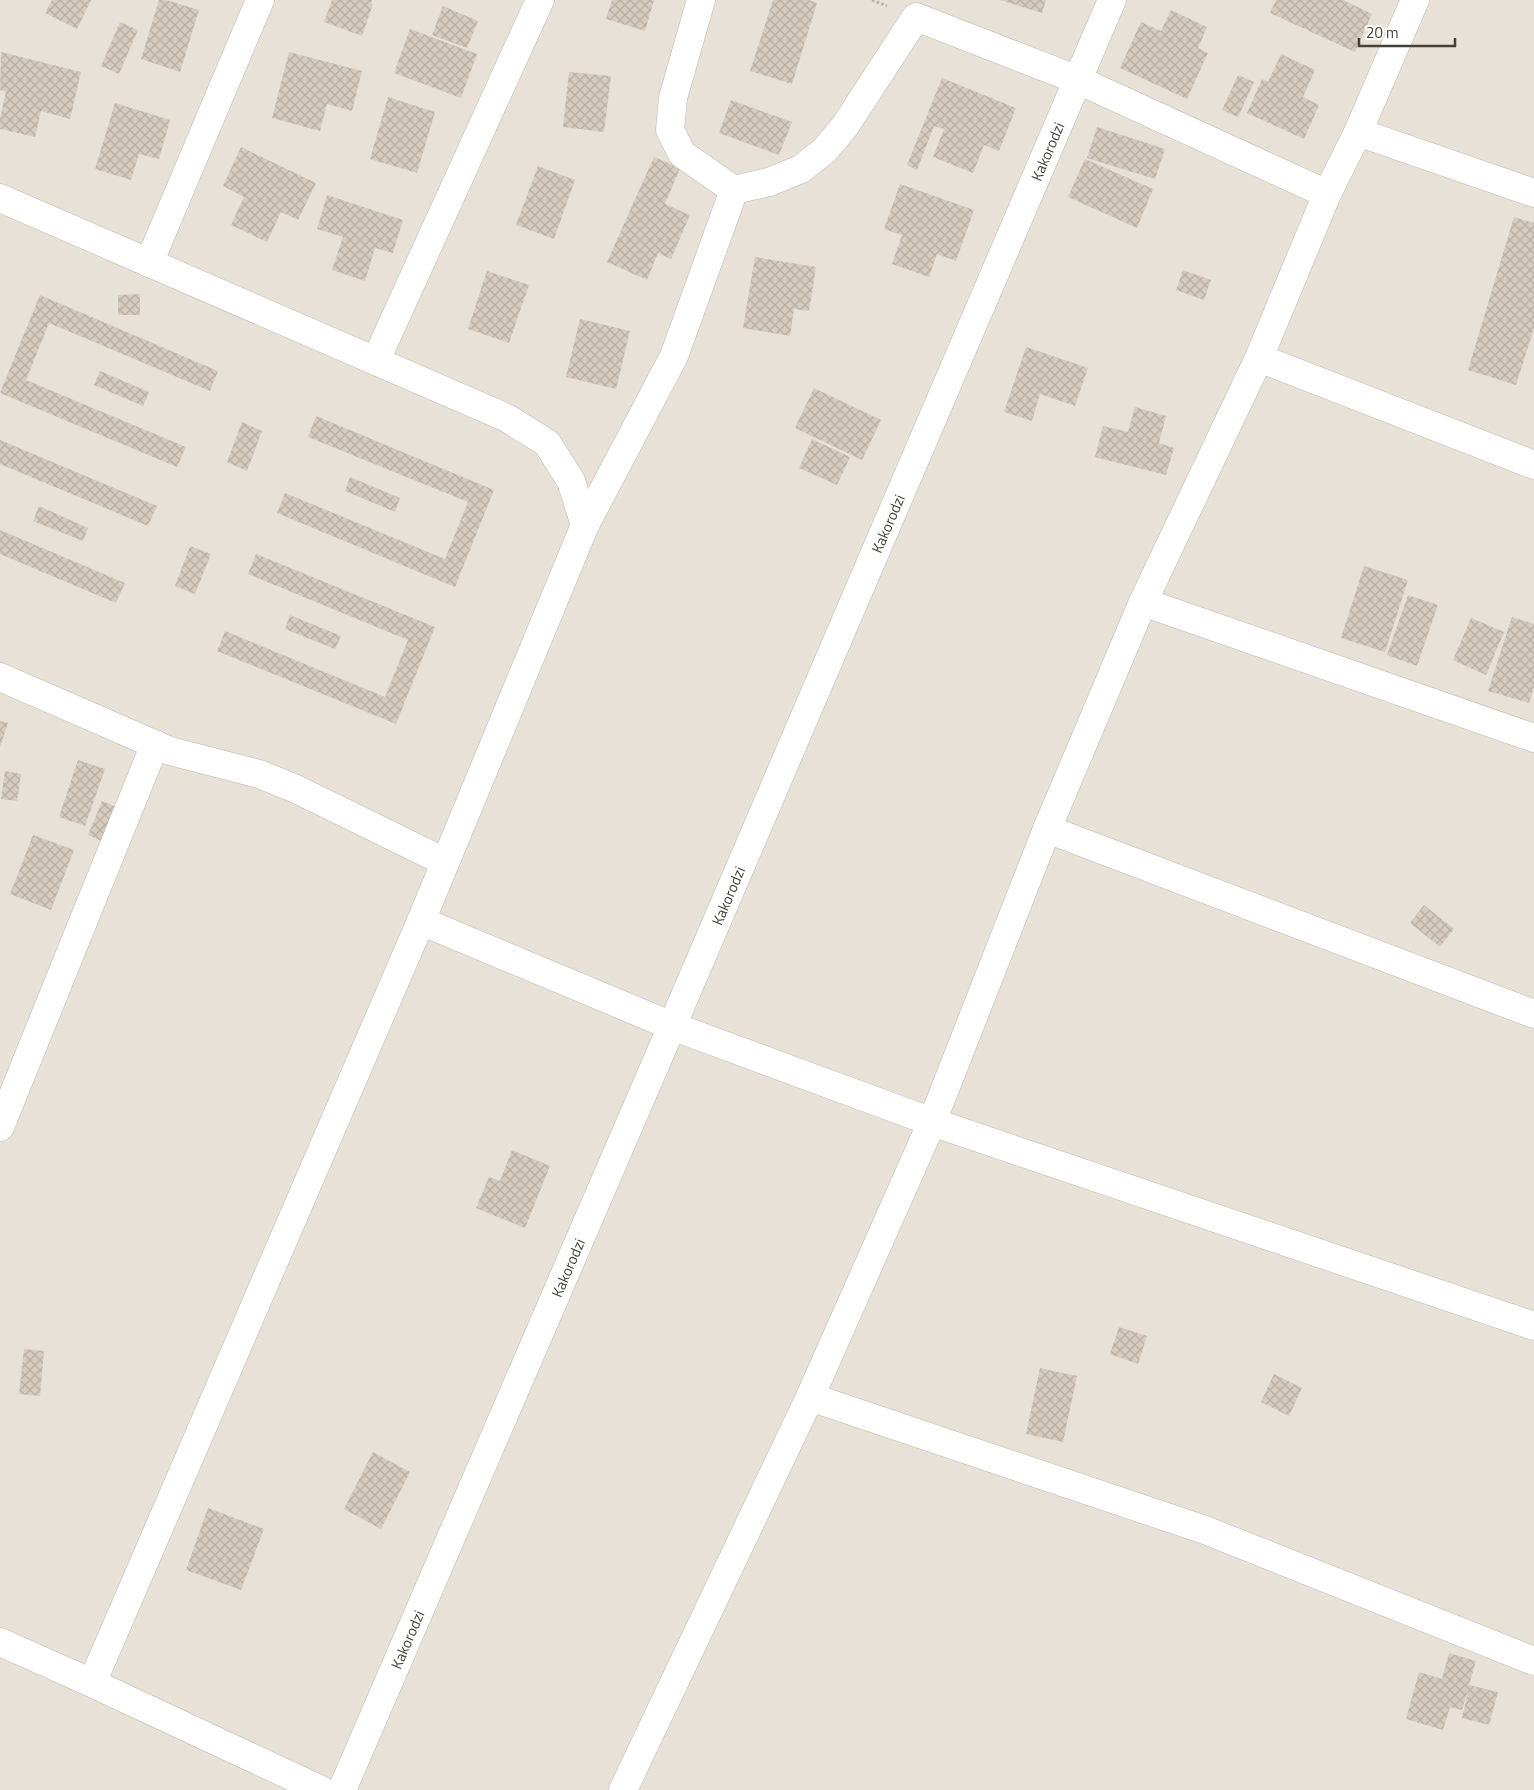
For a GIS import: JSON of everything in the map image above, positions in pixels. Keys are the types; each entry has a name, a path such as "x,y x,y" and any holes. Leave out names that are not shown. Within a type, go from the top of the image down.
{"street":[{"path":"149,263 260,0"},
{"path":"376,360 540,0"},
{"path":"701,0 673,98 670,130 682,154 734,190 769,182 801,170 825,150 844,126 919,8 1327,194"},
{"name":"Kakorodzi","path":"342,1790 1112,0"},
{"path":"623,1790 810,1397 932,1122 1047,829 1143,602 1260,358 1327,194 1358,132 1415,0"},
{"path":"1358,132 1534,193"},
{"path":"92,1683 421,921 585,525 674,356 734,190"},
{"path":"0,198 507,418 547,443 571,481 585,525"},
{"path":"1260,358 1534,465"},
{"path":"1143,602 1534,738"},
{"path":"0,677 170,751 259,774 296,789 445,862"},
{"path":"0,1127 155,744"},
{"path":"1047,829 1534,1014"},
{"path":"421,921 672,1026 932,1122 1534,1326"},
{"path":"810,1397 1205,1530 1534,1661"},
{"path":"0,1642 321,1790"}],"shaded area":[{"path":"0,0 1534,0 1534,1790 0,1790"}],"building":[{"path":"52,0 91,0 77,29 45,13"},
{"path":"159,0 166,0 199,10 180,72 141,59"},
{"path":"332,0 372,0 371,3 373,4 362,36 324,22"},
{"path":"612,0 654,0 645,31 606,19"},
{"path":"773,0 809,0 817,3 792,84 750,71"},
{"path":"1000,0 1046,0 1042,13"},
{"path":"1276,0 1343,0 1372,14 1355,52 1270,13"},
{"path":"443,6 478,21 467,48 432,35"},
{"path":"1171,10 1207,27 1198,48 1208,53 1187,99 1120,68 1141,22 1161,31"},
{"path":"120,22 138,30 119,74 101,66"},
{"path":"410,29 477,54 461,98 394,73"},
{"path":"1,52 81,72 70,119 41,111 35,137 0,129 0,119 6,92 0,90"},
{"path":"289,52 362,71 352,111 327,104 320,131 272,118"},
{"path":"1281,54 1315,70 1303,97 1319,105 1304,139 1247,113 1262,79 1268,82"},
{"path":"569,72 611,76 604,132 563,127"},
{"path":"1238,75 1254,82 1238,117 1222,110"},
{"path":"942,78 1016,108 999,151 984,145 973,173 933,157 944,129 934,126 917,170 907,165"},
{"path":"388,97 435,112 417,173 370,159"},
{"path":"731,100 792,122 779,155 719,133"},
{"path":"115,103 170,120 159,159 139,154 131,180 95,169"},
{"path":"1097,127 1165,149 1155,179 1087,158"},
{"path":"241,147 316,183 298,220 281,212 267,242 231,225 244,197 223,186"},
{"path":"654,157 680,168 665,204 690,215 671,259 658,253 647,280 607,262"},
{"path":"1085,159 1153,189 1137,228 1068,197"},
{"path":"538,166 575,180 554,239 516,225"},
{"path":"900,184 974,210 956,261 937,254 929,277 892,264 902,235 884,229"},
{"path":"327,195 403,220 393,253 375,248 365,281 332,270 343,237 317,229"},
{"path":"1514,217 1534,223 1534,328 1516,385 1468,370"},
{"path":"755,257 816,267 809,311 794,309 790,336 743,328"},
{"path":"1183,270 1211,280 1204,300 1176,290"},
{"path":"487,271 529,285 509,343 468,329"},
{"path":"140,294 140,315 118,315 118,295"},
{"path":"40,295 218,371 210,391 49,323 26,380 186,447 177,467 0,393"},
{"path":"580,319 630,331 616,389 566,377"},
{"path":"1026,347 1088,368 1075,406 1040,394 1032,421 1004,412"},
{"path":"100,371 149,392 143,406 94,385"},
{"path":"814,388 881,420 862,460 795,428"},
{"path":"1135,407 1166,416 1159,443 1174,448 1166,475 1095,457 1103,426 1128,432"},
{"path":"316,416 494,490 455,587 277,513 285,493 445,559 468,502 308,437"},
{"path":"242,422 262,431 247,471 227,462"},
{"path":"812,439 850,457 837,485 799,468"},
{"path":"0,440 157,506 148,526 0,464"},
{"path":"350,477 400,498 395,512 345,491"},
{"path":"39,506 88,528 83,541 33,521"},
{"path":"0,530 125,583 116,603 0,554"},
{"path":"190,546 211,554 195,594 175,586"},
{"path":"256,554 435,627 396,724 217,651 225,631 385,697 408,640 248,574"},
{"path":"1364,566 1408,580 1385,652 1341,638"},
{"path":"1408,595 1438,605 1417,666 1387,655"},
{"path":"290,615 341,636 335,649 285,629"},
{"path":"1512,617 1534,624 1534,687 1529,703 1488,691"},
{"path":"1471,618 1504,632 1486,675 1453,660"},
{"path":"0,721 8,723 0,747"},
{"path":"78,760 105,769 85,826 59,817"},
{"path":"5,771 21,774 17,801 1,799"},
{"path":"102,801 126,811 111,845 88,835"},
{"path":"33,835 74,850 51,910 10,894"},
{"path":"1424,905 1454,929 1440,947 1410,923"},
{"path":"512,1150 550,1166 525,1228 476,1208 489,1177 500,1181"},
{"path":"1119,1327 1147,1336 1138,1364 1110,1354"},
{"path":"24,1349 44,1351 40,1396 19,1394"},
{"path":"1040,1368 1077,1376 1063,1442 1026,1434"},
{"path":"1274,1374 1302,1388 1289,1416 1261,1402"},
{"path":"373,1452 410,1472 381,1529 344,1509"},
{"path":"208,1508 264,1529 241,1590 186,1570"},
{"path":"1449,1653 1476,1661 1469,1685 1498,1692 1489,1725 1462,1718 1469,1687 1462,1710 1450,1707 1443,1730 1406,1719 1419,1672 1442,1679"}]}
